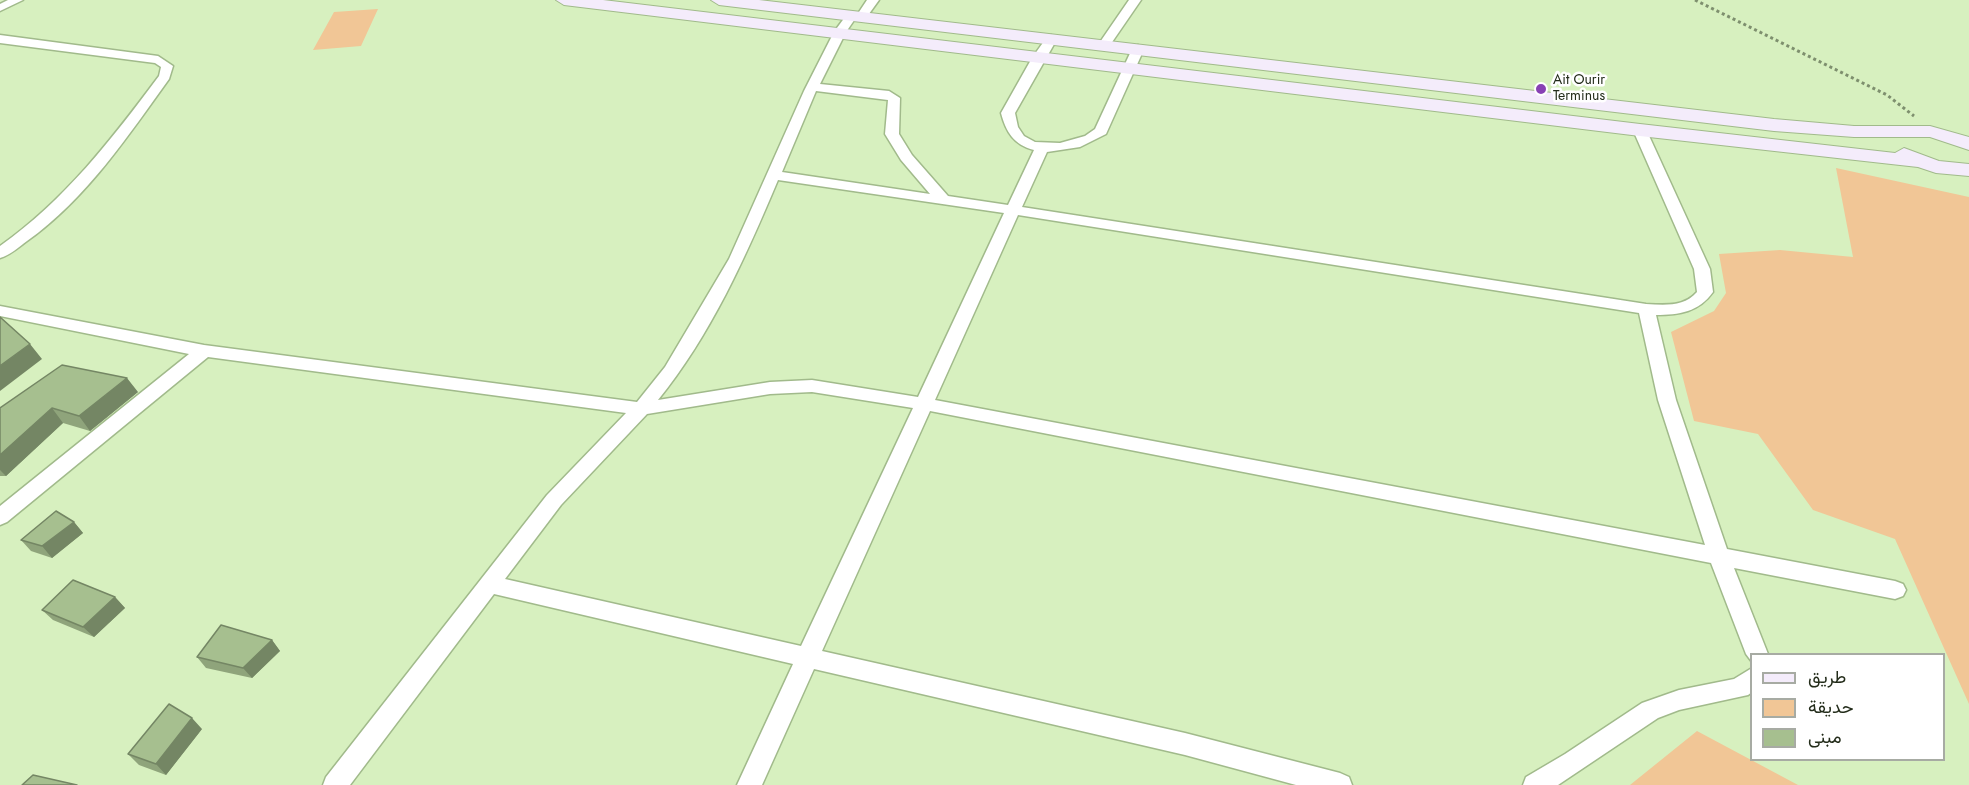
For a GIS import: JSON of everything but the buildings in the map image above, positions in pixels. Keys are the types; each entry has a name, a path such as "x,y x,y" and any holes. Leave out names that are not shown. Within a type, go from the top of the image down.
{"main road":[{"path":"564,0 1640,130 1918,161 1954,170 1969,170"},
{"path":"718,0 1658,112 1830,130 1893,134 1914,129 1929,130 1969,144"},
{"path":"1893,134 1890,139 1894,146 1918,161"}],"street":[{"path":"0,8 17,0"},
{"path":"335,785 554,500 641,409 672,371 737,259 812,87 840,32 873,0"},
{"path":"1104,45 1135,0"},
{"path":"0,39 158,60 167,66 165,76 95,170 66,202 26,237 0,253"},
{"path":"1051,39 1008,113 1012,133 1019,139 1042,147 1063,148 1077,145 1092,139 1101,131 1138,49"},
{"path":"812,87 894,98 892,134 906,157 943,200"},
{"path":"774,176 1013,210 1646,309 1673,310 1690,306 1700,300 1705,292 1705,281 1640,130"},
{"path":"749,785 1042,147"},
{"path":"1646,309 1667,400 1719,558 1742,609 1757,653"},
{"path":"0,311 204,351 641,409 770,388 812,386 924,404 1895,590"},
{"path":"0,517 204,351"},
{"path":"488,584 1185,744 1340,785"},
{"path":"1535,785 1574,762 1650,710 1679,700 1740,688 1750,680"}],"path":[{"path":"1695,0 1887,95 1929,130"}],"green space":[{"path":"378,9 361,46 313,50 334,12"},
{"path":"1836,168 1969,197 1969,704 1895,539 1813,510 1758,434 1694,421 1671,332 1714,311 1726,293 1719,254 1780,250 1853,257"},
{"path":"1697,731 1798,785 1630,785"}],"place":[{"name":"Ait Ourir Terminus","path":"1541,89"}]}
